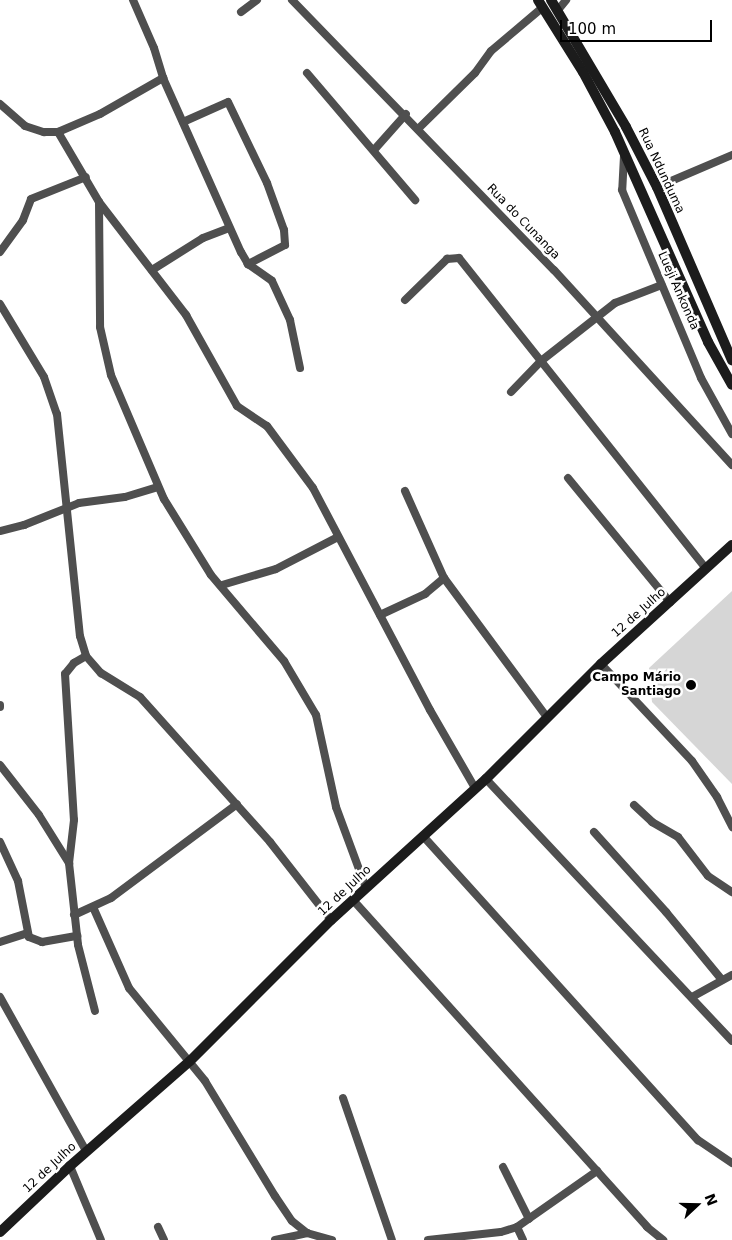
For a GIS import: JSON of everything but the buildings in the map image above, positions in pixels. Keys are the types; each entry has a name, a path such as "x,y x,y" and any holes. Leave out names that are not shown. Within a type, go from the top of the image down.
{"street":[{"path":"132,0 154,48 163,78 229,228 248,264 270,277 290,320 300,368"},
{"path":"241,12 257,0"},
{"name":"Rua do Cunanga","path":"292,0 358,70 406,114 418,129 554,270 595,318 732,465"},
{"name":"Rua Ndunduma","path":"551,0 657,187 732,360"},
{"path":"558,10 566,0"},
{"path":"418,129 475,73 491,51 540,4"},
{"name":"Lueji Ankonda","path":"540,4 583,72 624,152 708,342 732,385"},
{"path":"307,72 415,200"},
{"path":"0,104 25,126 44,132 58,132 100,114 163,78"},
{"path":"183,122 228,102 267,183 284,230 285,245 248,264"},
{"path":"374,150 406,114"},
{"path":"58,132 99,202 152,270 201,338 233,401 267,426 313,488 380,615 476,788"},
{"name":"Lueji Ankonda","path":"624,152 622,190 701,378 732,434"},
{"path":"657,187 732,155"},
{"path":"0,252 24,220 31,199 86,177"},
{"path":"99,202 102,344 114,383 158,487 211,575 222,585 258,633 284,661 316,715 336,808 366,888"},
{"path":"152,270 203,238 229,228"},
{"path":"405,300 447,259 459,258 706,568"},
{"path":"511,392 541,361 595,318 624,299 662,285"},
{"path":"0,304 33,355 52,395 67,508 80,636 86,656 102,673 140,697 237,804 331,920"},
{"path":"568,478 670,602"},
{"path":"0,531 92,500 136,495 158,487"},
{"path":"405,490 444,578 547,717"},
{"path":"222,585 276,569 338,537"},
{"name":"12 de Julho","path":"0,1232 86,1151 190,1061 331,920 486,779 601,664 732,545"},
{"path":"380,615 425,594 444,578"},
{"path":"86,656 74,663 65,674 74,820 69,863 77,936 95,1011"},
{"path":"601,664 692,761 717,798 732,827"},
{"path":"0,765 39,815 69,863"},
{"path":"486,779 732,1041"},
{"path":"74,915 93,907 149,871 237,804"},
{"path":"634,805 652,822 678,837 708,876 732,892"},
{"path":"594,832 677,924 722,980"},
{"path":"423,836 698,1140 732,1163"},
{"path":"0,842 18,881 28,933 35,942 77,936"},
{"path":"353,900 647,1227 663,1240"},
{"path":"93,907 129,988 190,1061 292,1220 314,1239 332,1240"},
{"path":"0,942 28,933"},
{"path":"692,997 732,975"},
{"path":"0,997 86,1151"},
{"path":"343,1098 392,1240"},
{"path":"70,1166 101,1240"},
{"path":"502,1166 529,1219"},
{"path":"428,1240 501,1232 517,1227 597,1172"},
{"path":"158,1227 164,1240"},
{"path":"517,1227 522,1240"},
{"path":"275,1240 307,1233"}],"shaded area":[{"name":"Campo Mário Santiago","path":"732,591 732,784 652,702 649,668"}],"place":[{"name":"Campo Mário Santiago","path":"691,685"}]}
